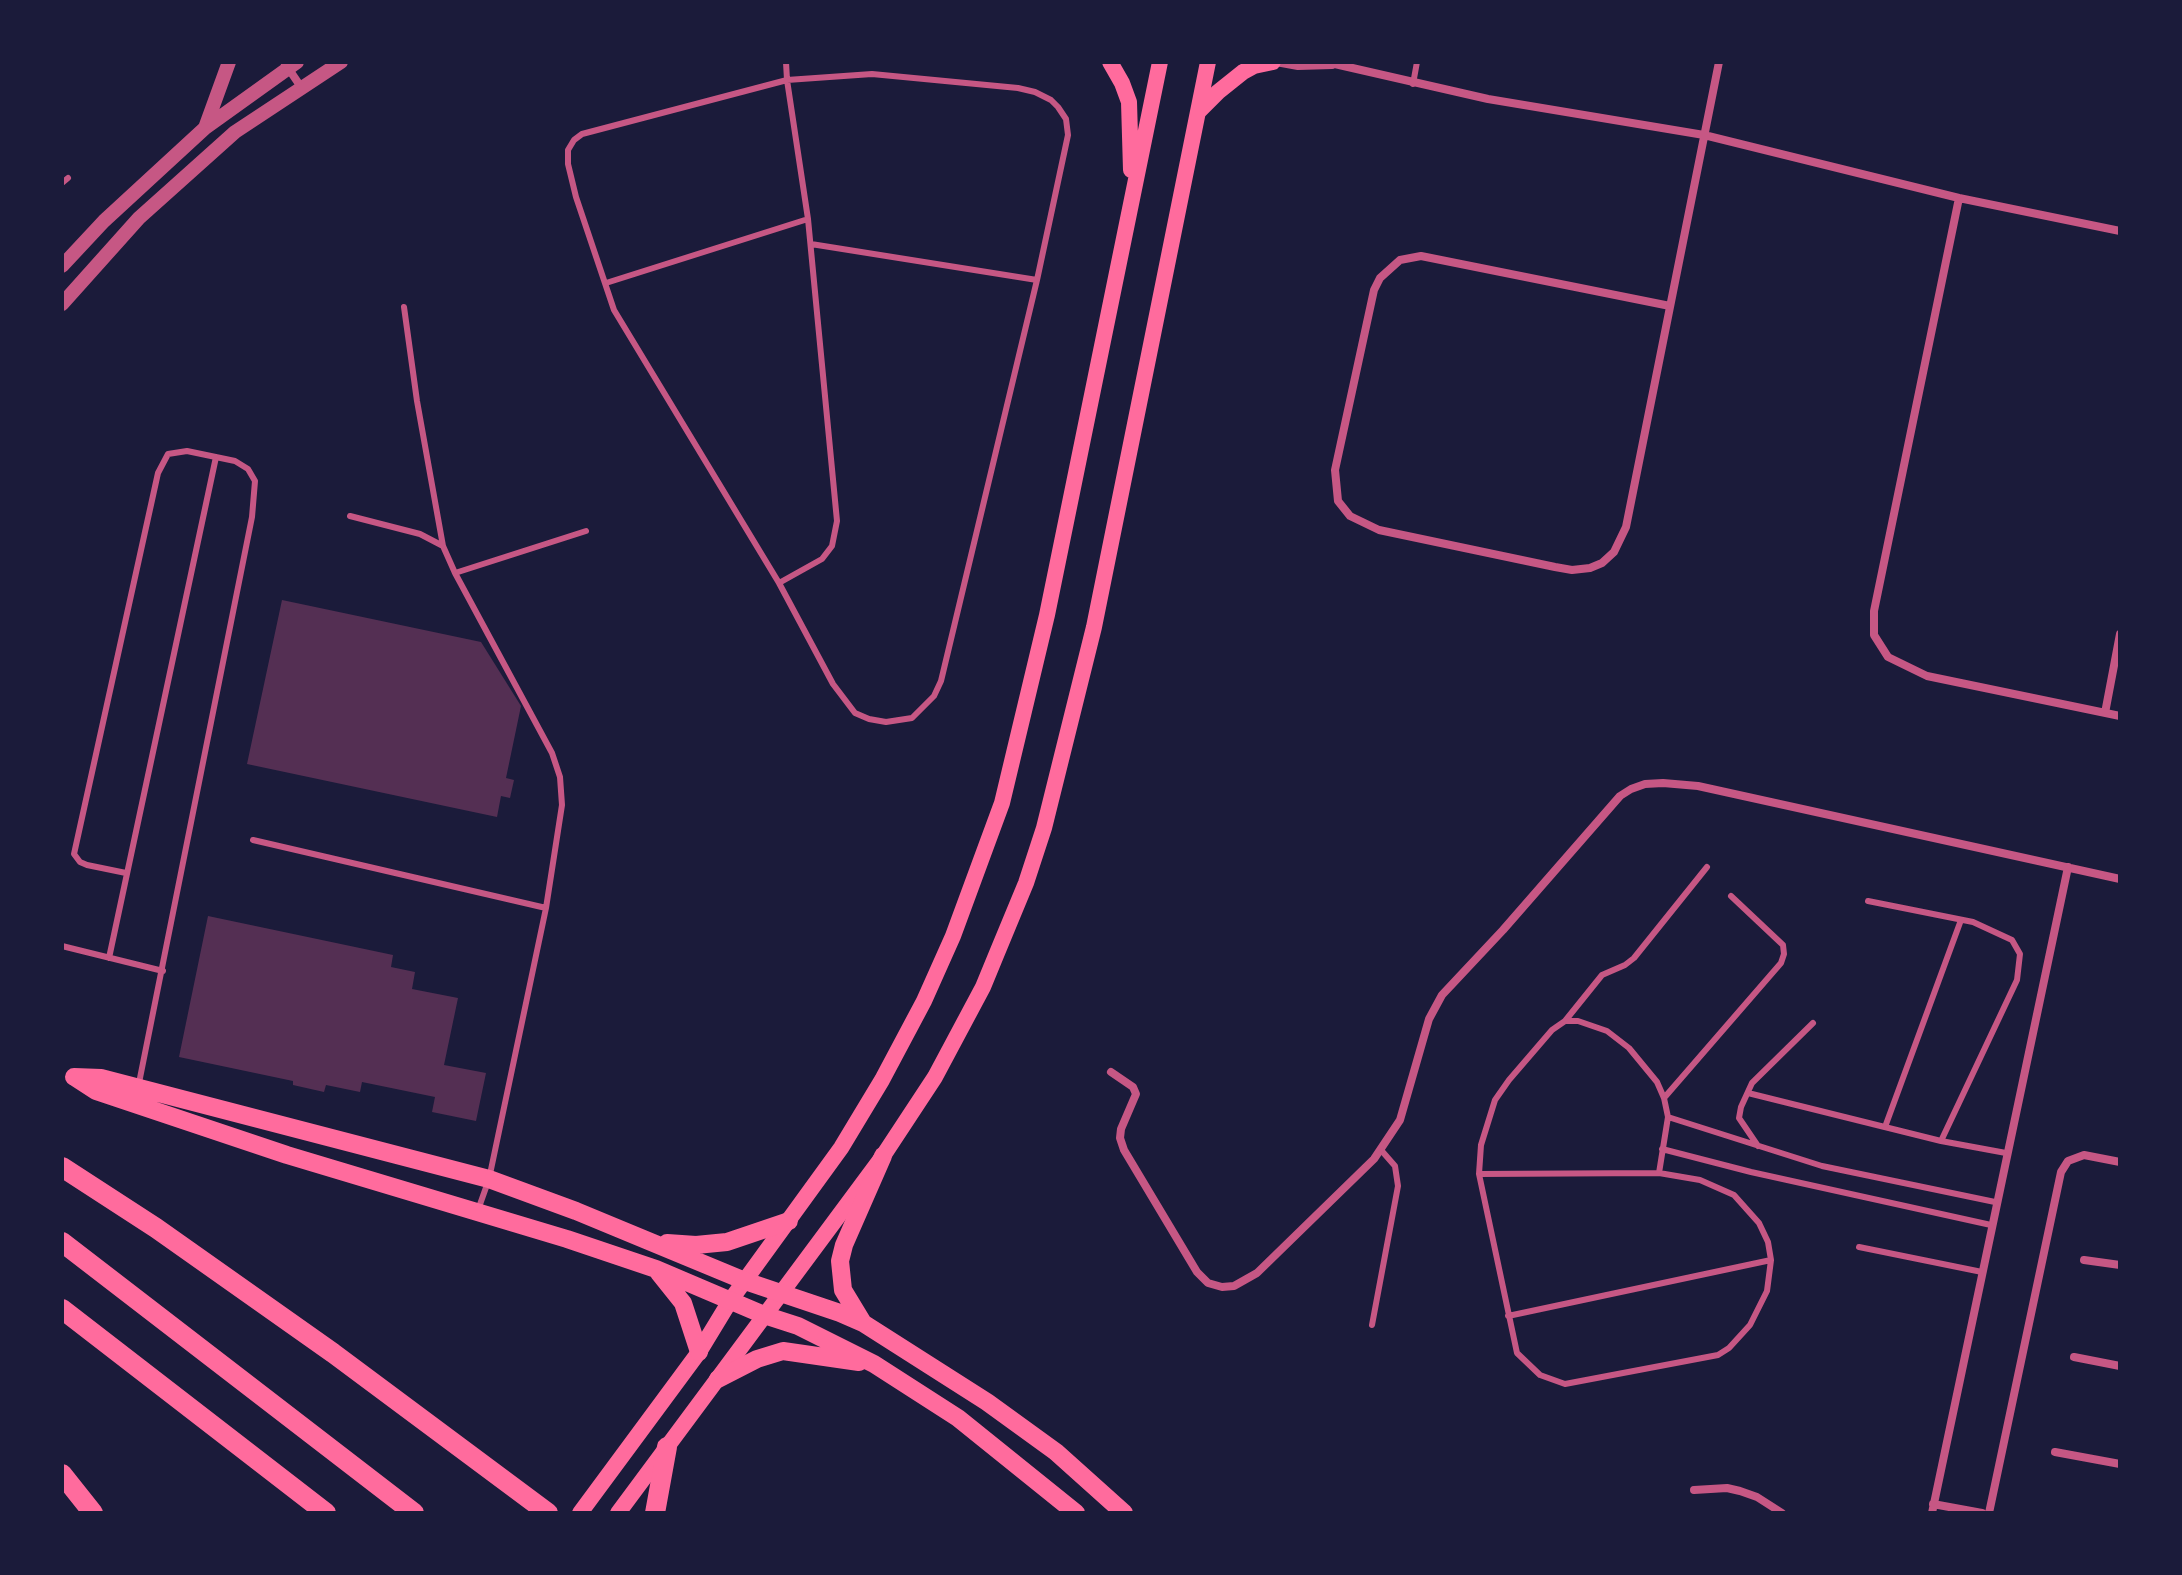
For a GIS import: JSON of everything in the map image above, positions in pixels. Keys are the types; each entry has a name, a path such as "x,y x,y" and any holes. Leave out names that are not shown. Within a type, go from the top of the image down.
{"highway":[{"path":"62,1167 156,1228 320,1344 548,1513"},
{"path":"62,1242 414,1513"},
{"path":"62,1309 326,1513"},
{"path":"655,1513 667,1447"},
{"path":"62,1474 93,1513"}],"main road":[{"path":"1110,62 1129,102 1131,199"},
{"path":"580,1513 699,1352 730,1301 848,1137 924,1001 953,936 1002,803 1047,615 1160,62"},
{"path":"618,1513 883,1156 935,1077 983,987 1026,883 1044,828 1094,627 1208,62"},
{"path":"1198,112 1243,72 1254,66 1275,62"},
{"path":"68,1075 101,1078 489,1179 745,1281 863,1323 987,1402 1056,1452 1124,1513"},
{"path":"68,1075 96,1091 287,1155 656,1269 764,1315 798,1326 874,1364 958,1418 1076,1513"},
{"path":"863,1323 843,1290 840,1261 883,1156"},
{"path":"652,1242 710,1244 789,1221"},
{"path":"656,1269 683,1303 699,1352"},
{"path":"718,1379 757,1359 783,1351 874,1364"}],"street":[{"path":"205,128 229,62"},
{"path":"62,304 139,218 235,132 341,62"},
{"path":"1275,62 1298,66 1329,64 1488,99 1704,135 1959,198 2120,231"},
{"path":"1670,306 1421,256 1400,260 1380,278 1374,290 1335,470 1338,501 1350,516 1379,530 1572,570 1602,563 1614,552 1626,527 1719,62"},
{"path":"62,266 104,221 205,128 290,64 301,87"},
{"path":"1959,198 1874,611 1874,635 1888,657 1927,676 2120,716"},
{"path":"2105,713 2120,634"},
{"path":"1111,1072 1133,1087 1136,1094 1121,1129 1121,1144 1197,1272 1208,1283 1234,1286 1257,1273 1318,1216 1381,1150 1400,1120 1429,1019 1442,995 1620,796 1645,784 1698,786 2120,879"},
{"path":"1982,1513 1932,1509 2068,867"},
{"path":"1989,1513 2061,1172 2068,1161 2084,1155 2120,1162"},
{"path":"2084,1260 2120,1265"},
{"path":"2074,1357 2120,1366"},
{"path":"2055,1452 2120,1464"},
{"path":"1694,1490 1727,1488 1740,1491 1757,1497 1782,1513"}],"lane":[{"path":"779,583 822,559 836,534 837,521 811,244 786,62"},
{"path":"1413,84 1417,62"},
{"path":"872,74 1018,88 1051,100 1066,119 1068,135 1037,280 941,681 923,709 912,718 900,721 869,719 855,713 833,684 779,583 614,310 571,175 568,150 582,134 787,80 872,74"},
{"path":"606,283 808,219"},
{"path":"811,244 1037,280"},
{"path":"404,307 443,546 552,753 560,777 562,805 546,908 489,1179 476,1214"},
{"path":"126,873 87,865 74,854 158,473 168,454 187,451 235,461 248,469 255,481 252,517 138,1088"},
{"path":"109,958 216,457"},
{"path":"350,516 420,534 443,546"},
{"path":"455,573 586,531"},
{"path":"253,840 546,908"},
{"path":"1479,1174 1659,1173 1700,1180 1734,1195 1759,1223 1768,1242 1771,1260 1767,1291 1739,1338 1718,1355 1565,1384 1540,1375 1517,1353 1479,1174 1481,1145 1495,1100 1509,1080 1543,1040 1565,1021 1602,975 1634,958 1707,867"},
{"path":"1664,1098 1781,963 1784,954 1783,945 1731,896"},
{"path":"1868,901 1973,922 2012,940 2020,954 2017,980 1941,1141"},
{"path":"1885,1127 1961,920"},
{"path":"62,946 163,971"},
{"path":"1565,1021 1578,1021 1607,1031 1645,1067 1664,1098 1668,1117 1659,1173"},
{"path":"1758,1146 1739,1118 1741,1107 1752,1083 1813,1023"},
{"path":"1748,1093 1941,1141 2006,1153"},
{"path":"1668,1117 1837,1169 1995,1202"},
{"path":"1662,1149 1991,1225"},
{"path":"1372,1325 1398,1186 1395,1166 1381,1150"},
{"path":"1859,1247 1982,1272"},
{"path":"1508,1316 1771,1260"}],"building":[{"path":"282,600 481,642 521,706 506,778 514,780 510,798 501,796 497,817 247,764"},
{"path":"208,916 393,955 391,967 415,972 412,989 458,998 444,1065 486,1073 476,1121 432,1112 435,1097 362,1082 360,1092 326,1085 324,1092 293,1085 293,1081 179,1057"}]}
